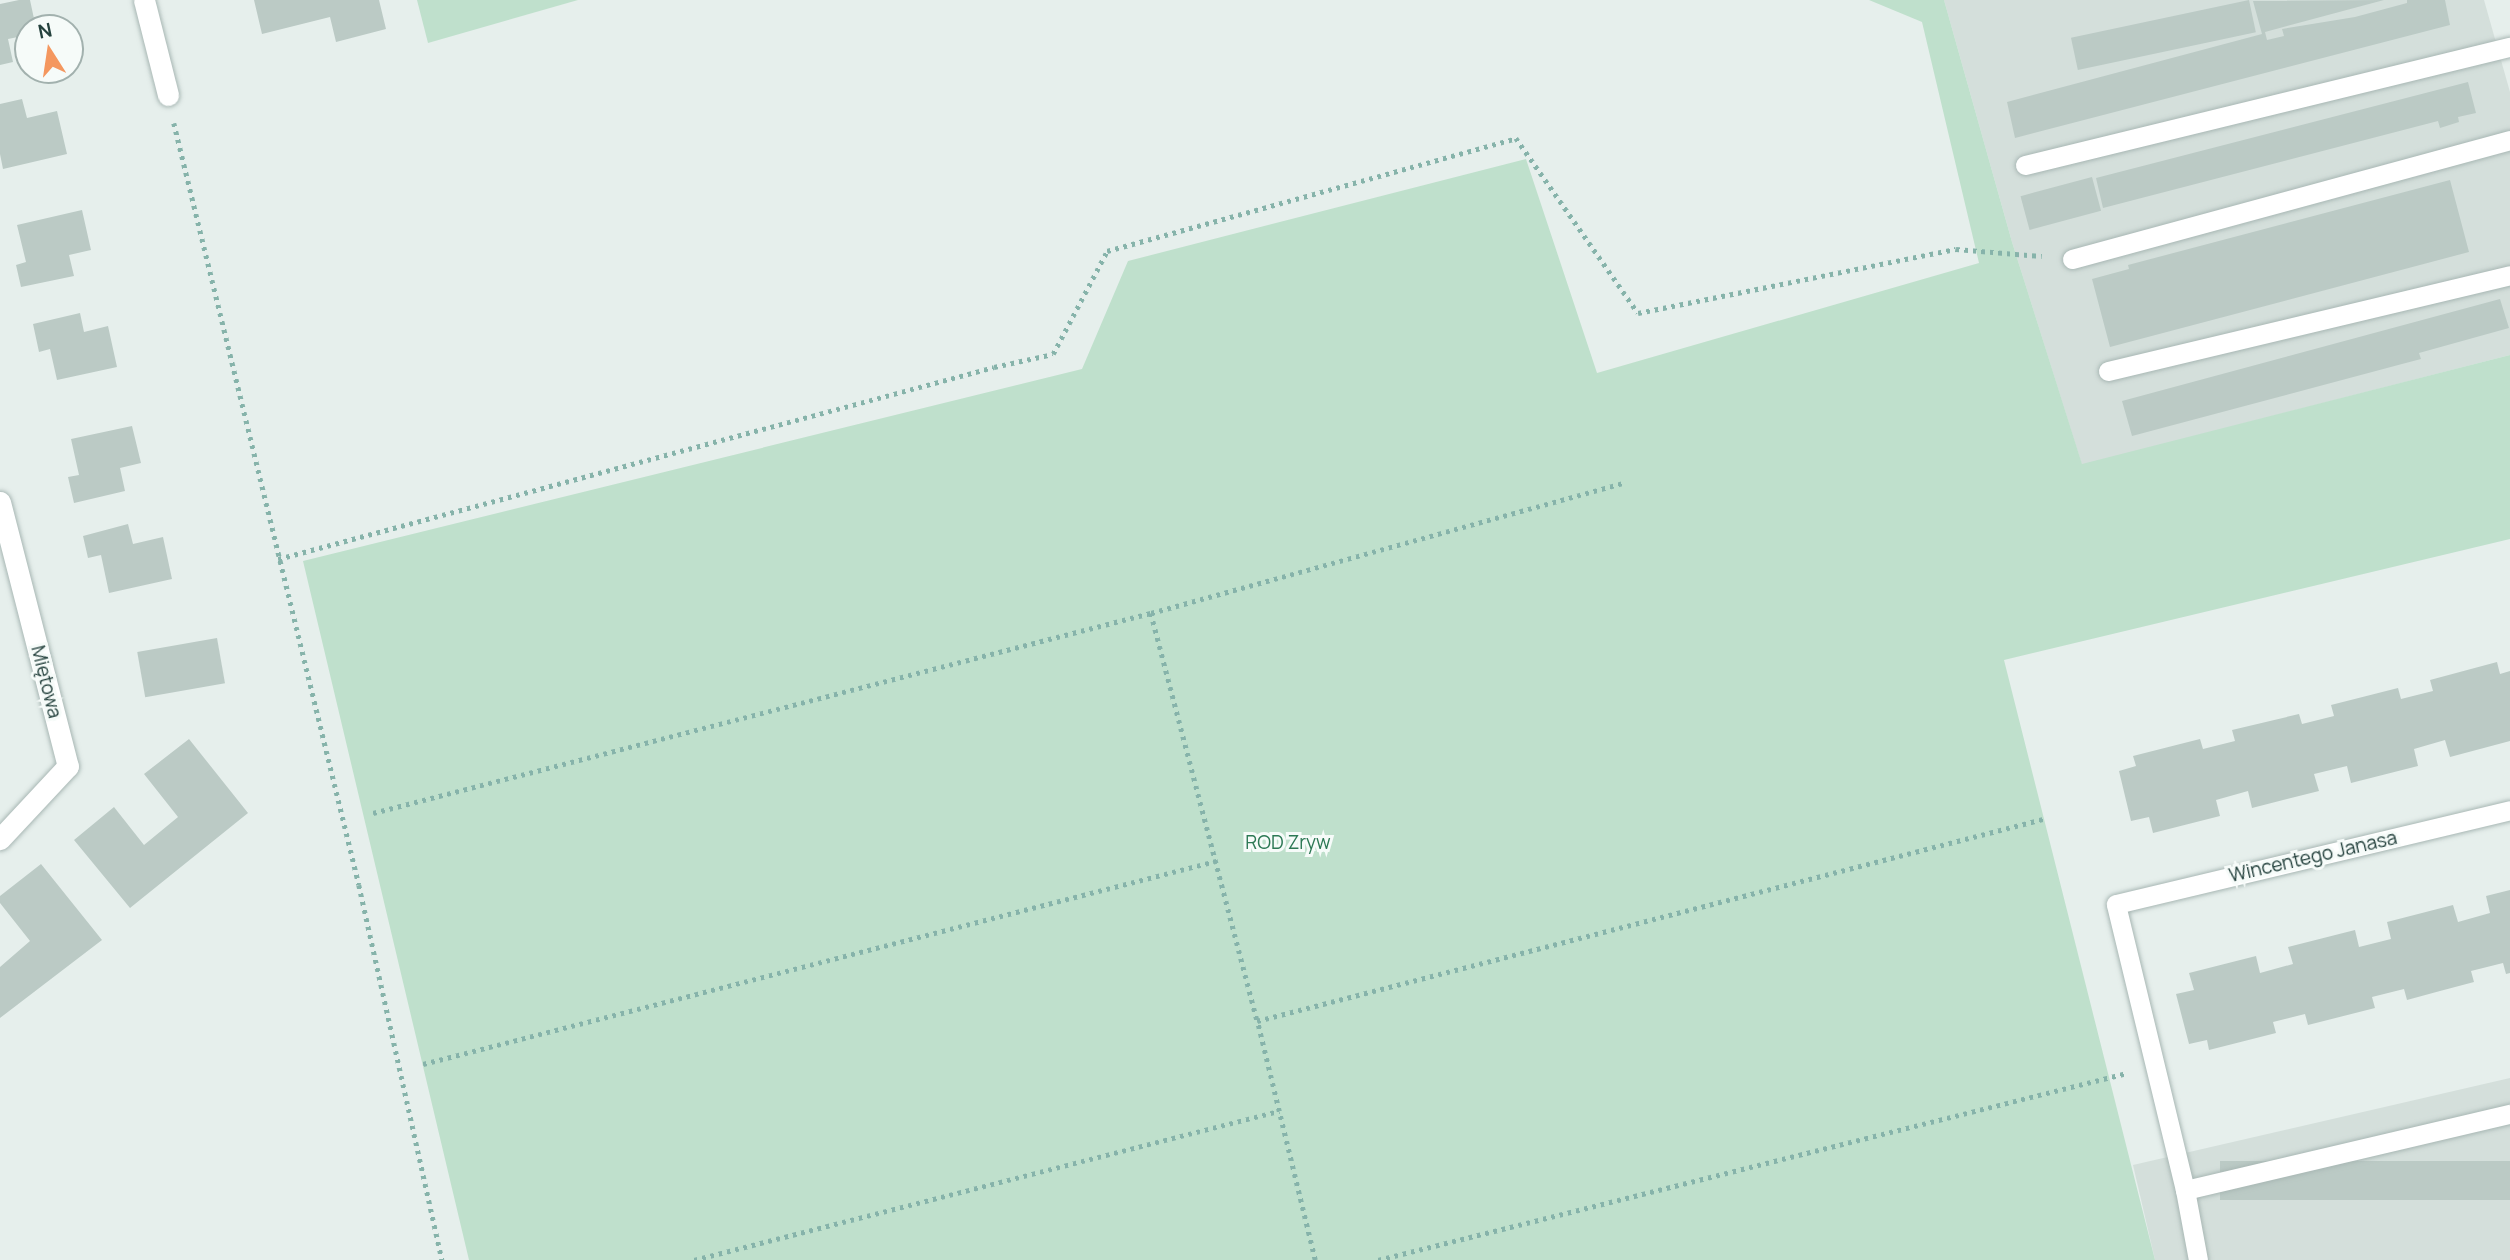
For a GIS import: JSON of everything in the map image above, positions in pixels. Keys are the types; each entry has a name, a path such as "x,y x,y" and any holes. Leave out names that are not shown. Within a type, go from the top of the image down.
{"street":[{"path":"144,0 168,94"},
{"name":"Miętowa","path":"0,502 68,765 0,839"}],"lane":[{"path":"2025,165 2510,47"},
{"path":"2072,258 2510,140"},
{"path":"2108,371 2510,275"},
{"name":"Wincentego Janasa","path":"2155,1067 2116,904 2510,810"},
{"path":"2155,1067 2185,1190 2198,1260"},
{"path":"2185,1190 2510,1114"}],"path":[{"path":"168,94 278,559 359,885 442,1260"},
{"path":"278,559 994,367 1053,354 1107,251 1516,138 1638,313 1956,249 2072,258"},
{"path":"373,813 1151,613 1625,482"},
{"path":"1151,613 1257,1021 1315,1260"},
{"path":"1257,1021 2043,819"},
{"path":"423,1064 1216,862"},
{"path":"1378,1260 2155,1067"},
{"path":"694,1260 1279,1111"}],"shaded area":[{"path":"1944,0 2484,0 2510,92 2510,355 2082,465 2012,242"},
{"path":"2510,1078 2510,1260 2155,1260 2133,1165"}],"green space":[{"path":"417,0 578,0 428,43"},
{"name":"ROD Zryw","path":"1869,0 1944,0 2012,242 2082,464 2510,355 2510,539 2004,660 2155,1260 469,1260 303,561 1082,369 1128,261 1526,159 1597,373 1979,263 1922,22"}],"building":[{"path":"30,0 33,14 14,14 14,38 8,39 13,62 0,65 0,4"},
{"path":"254,0 379,0 386,29 336,42 330,17 262,34"},
{"path":"2249,0 2256,32 2078,70 2071,38"},
{"path":"2384,0 2265,32 2267,40 2284,36 2282,29 2355,17 2407,3 2407,0 2445,0 2450,25 2015,138 2007,102 2262,34 2253,1"},
{"path":"2468,82 2476,113 2458,117 2459,122 2440,128 2438,121 2103,208 2096,178"},
{"path":"22,99 27,118 57,111 67,154 3,169 0,154 0,104"},
{"path":"2092,177 2101,211 2030,230 2021,196"},
{"path":"2450,180 2469,252 2110,347 2092,279 2129,269 2128,265"},
{"path":"82,210 91,250 69,255 74,276 21,287 16,265 26,262 17,225"},
{"path":"2500,299 2509,328 2419,353 2421,359 2132,436 2122,401"},
{"path":"80,313 84,332 108,326 117,367 57,380 50,349 39,352 33,324"},
{"path":"132,426 141,463 120,468 125,491 74,503 68,477 79,475 71,439"},
{"path":"128,524 133,544 163,537 172,579 109,593 101,555 88,558 83,536"},
{"path":"217,638 225,683 145,697 137,652"},
{"path":"2497,662 2500,674 2510,671 2510,741 2450,757 2445,740 2414,749 2418,766 2351,783 2347,766 2314,774 2319,791 2252,808 2248,791 2216,800 2220,816 2153,833 2149,817 2131,821 2119,771 2136,766 2133,756 2200,739 2203,749 2235,741 2232,730 2299,714 2302,724 2334,716 2331,705 2398,688 2401,699 2433,691 2430,680"},
{"path":"189,739 248,813 130,908 74,840 114,807 144,845 178,817 144,774"},
{"path":"41,864 102,940 0,1018 0,967 30,941 0,903 0,896"},
{"path":"2510,890 2510,973 2506,974 2503,963 2471,971 2474,982 2407,1000 2404,989 2372,997 2375,1008 2308,1025 2305,1014 2273,1022 2276,1033 2209,1050 2207,1040 2189,1044 2176,994 2194,990 2189,973 2256,956 2260,973 2293,964 2288,947 2355,930 2359,947 2391,939 2387,922 2453,905 2458,922 2490,913 2486,896"},
{"path":"2220,1161 2510,1161 2510,1200 2220,1200"}]}
